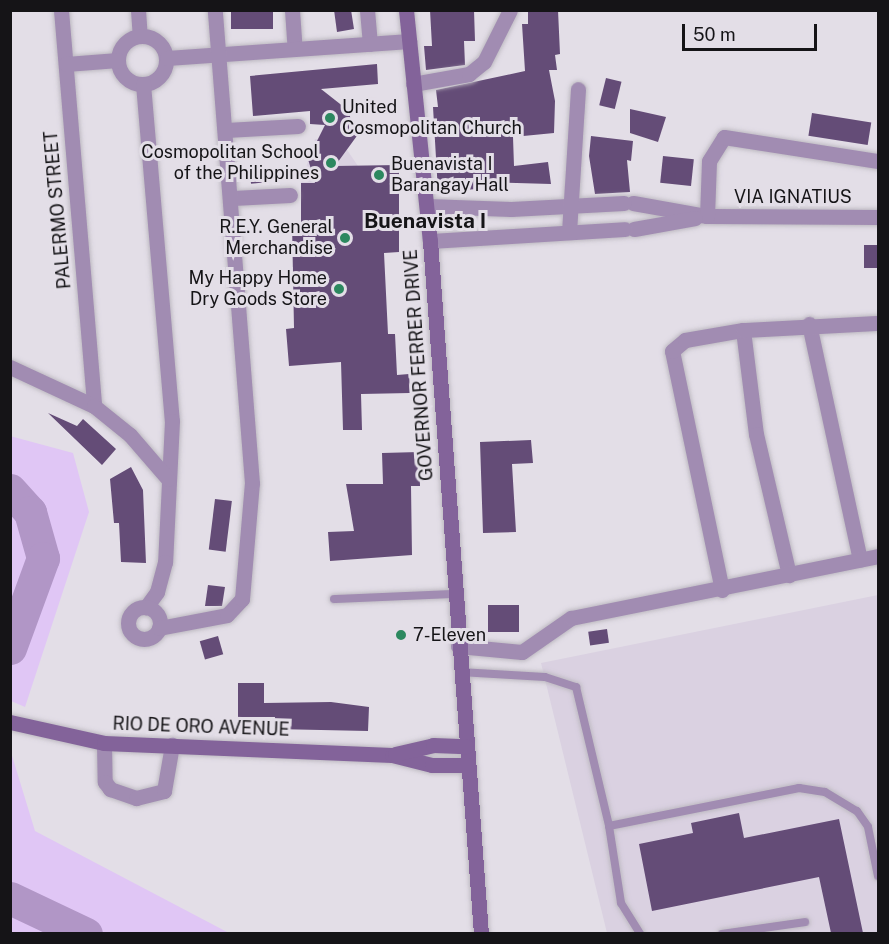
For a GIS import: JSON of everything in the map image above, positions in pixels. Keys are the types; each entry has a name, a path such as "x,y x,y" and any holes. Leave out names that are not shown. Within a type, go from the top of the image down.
{"main road":[{"name":"GOVERNOR FERRER DRIVE","path":"406,10 430,241 460,672"},
{"path":"460,672 481,933"},
{"name":"RIO DE ORO AVENUE","path":"14,723 104,743 392,754 432,765 468,765"},
{"name":"RIO DE ORO AVENUE","path":"392,754 433,745 466,746"}],"street":[{"name":"PALERMO STREET","path":"61,10 94,406"},
{"path":"138,10 140,36"},
{"path":"146,607 133,611 130,631 142,639 159,628 227,615 242,599 252,483 233,198 215,10"},
{"path":"292,10 295,49"},
{"path":"367,10 370,44"},
{"path":"413,84 469,74 484,62 510,10"},
{"path":"140,36 158,41 167,58 161,76 143,84 126,77 118,60 122,46 140,36"},
{"path":"167,58 409,41"},
{"path":"66,64 118,60"},
{"path":"143,84 172,421 165,562 146,607"},
{"path":"569,232 568,207 578,89"},
{"path":"226,130 297,126"},
{"path":"707,216 709,160 724,137 879,161"},
{"path":"233,198 290,195"},
{"name":"VIA IGNATIUS","path":"427,206 511,209 629,203 707,216 879,217"},
{"path":"511,209 513,237"},
{"name":"VIA IGNATIUS","path":"430,241 629,229 707,216"},
{"path":"722,590 671,361 672,351 685,340 743,330 809,324 879,323"},
{"path":"809,324 860,560"},
{"path":"743,330 756,434 789,575"},
{"path":"11,363 94,406 130,435 168,479"},
{"path":"458,646 522,652 571,618 722,590 879,556"},
{"path":"146,607 157,615 159,628"},
{"path":"104,743 105,782 110,789 136,798 164,791 172,746"}],"lane":[{"path":"334,599 454,594"},
{"path":"460,672 545,677 576,687 609,826 621,903 640,933"},
{"path":"609,826 799,788 825,792 857,811 868,827 879,876"},
{"path":"722,933 805,922"}],"shaded area":[{"name":"Cosmopolitan School of the Philippines","path":"315,139 341,141 358,166 323,183 301,183"},
{"path":"10,436 73,453 89,512 25,707 11,701"},
{"path":"878,595 878,933 607,933 541,663"},
{"path":"10,749 35,831 229,933 11,933"}],"building":[{"path":"231,10 273,10 273,29 231,29"},
{"path":"334,10 351,10 354,29 337,32"},
{"path":"430,10 474,10 475,41 464,41 465,65 426,70 424,46 432,46"},
{"path":"528,10 558,10 560,54 555,55 557,70 549,70 555,101 554,133 513,137 514,166 548,162 551,184 477,182 477,189 438,192 433,107 438,107 436,90 525,71 522,24 528,24"},
{"path":"377,64 378,84 321,89 349,111 352,127 359,133 335,166 399,165 399,252 384,253 388,334 395,334 397,375 409,374 410,393 361,394 362,430 343,430 341,362 289,366 286,329 294,328 292,223 301,223 301,183 315,183 308,159 325,125 310,124 310,111 253,116 250,76"},
{"path":"606,78 622,82 615,109 599,105"},
{"path":"630,109 666,117 658,142 630,133"},
{"path":"812,113 871,122 868,145 808,136"},
{"path":"591,136 633,141 631,161 627,160 630,192 595,194 589,156"},
{"path":"663,156 694,159 691,186 660,183"},
{"path":"265,166 267,182 251,184 249,168"},
{"path":"864,245 878,245 878,268 864,268"},
{"path":"48,413 77,426 83,419 116,449 102,465"},
{"path":"531,440 533,463 512,464 516,532 483,533 480,442"},
{"path":"419,452 420,486 411,486 412,555 330,561 328,532 354,531 346,484 383,484 382,453"},
{"path":"131,467 143,490 146,563 121,562 119,523 114,523 110,479"},
{"path":"215,499 232,501 226,552 209,550"},
{"path":"208,585 225,587 222,606 205,606"},
{"path":"488,605 519,605 519,632 488,632"},
{"path":"607,629 609,643 590,646 588,632"},
{"path":"218,636 223,654 205,660 200,641"},
{"path":"238,683 264,683 264,703 331,702 369,707 368,731 274,729 275,717 238,717"},
{"path":"739,813 744,838 839,819 863,933 831,933 819,877 652,911 639,844 693,833 691,823"}],"waterway":[{"path":"10,490 30,512 43,558 10,648"},
{"path":"10,898 86,934"}],"place":[{"name":"United Cosmopolitan Church","path":"330,118"},
{"name":"Cosmopolitan School of the Philippines","path":"331,163"},
{"name":"Buenavista I Barangay Hall","path":"379,175"},
{"name":"R.E.Y. General Merchandise","path":"345,238"},
{"name":"My Happy Home Dry Goods Store","path":"339,289"},
{"name":"7-Eleven","path":"401,635"}],"district":[{"name":"Buenavista I","path":"425,221"}]}
